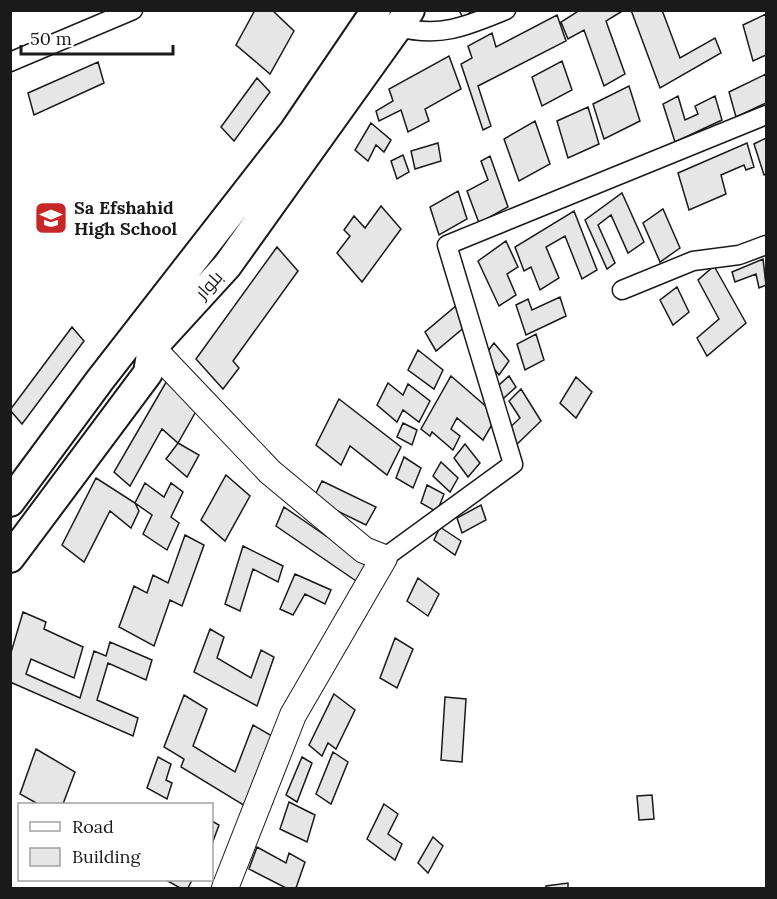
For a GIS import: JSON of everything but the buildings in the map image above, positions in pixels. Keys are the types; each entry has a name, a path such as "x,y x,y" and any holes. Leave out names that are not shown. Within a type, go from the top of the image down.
{"main road":[{"name":"بلوار","path":"10,502 107,371 304,138 395,16"},
{"name":"بلوار","path":"10,558 148,373 152,348 227,266 304,138"}],"street":[{"path":"10,62 133,10"},
{"path":"395,16 423,33 464,27 507,10"},
{"path":"225,888 293,715 384,558 513,464 447,245 766,115"},
{"path":"622,290 693,261 739,255 766,245"},
{"path":"152,348 270,472 364,550 384,558"}],"place":[{"name":"Sa Efshahid High School","path":"51,218"}]}
